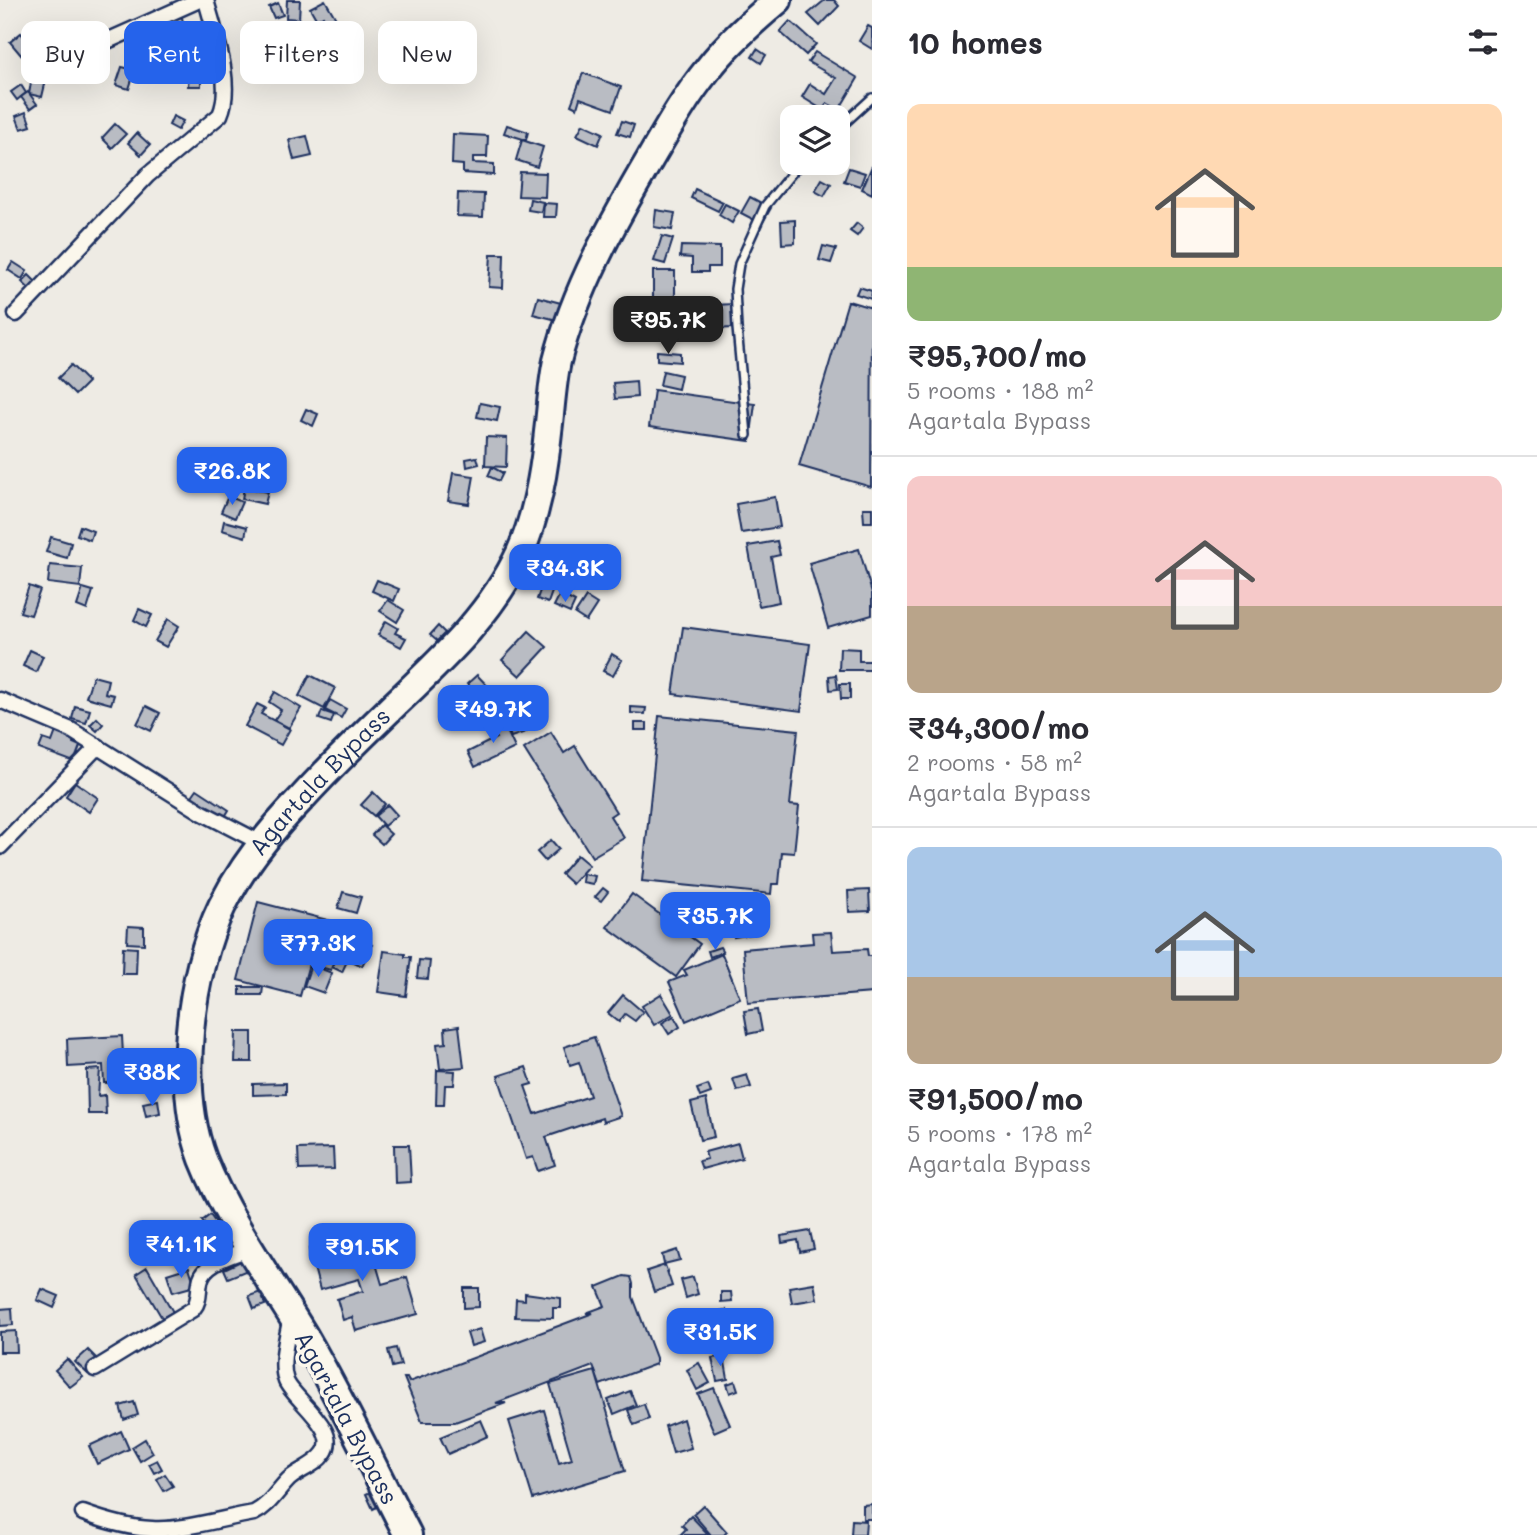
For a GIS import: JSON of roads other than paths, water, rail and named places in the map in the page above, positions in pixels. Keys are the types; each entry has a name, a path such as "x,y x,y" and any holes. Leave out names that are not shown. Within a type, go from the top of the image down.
{"highway":[{"name":"Agartala Bypass","path":"408,1535 375,1468 291,1315 231,1216 194,1131 189,1099 190,1033 208,942 220,909 261,844 310,789 464,636 502,584 520,554 534,510 544,463 556,365 564,337 592,268 633,188 699,80 724,49 778,0"}],"street":[{"path":"16,314 148,175 220,115 224,101 222,68 205,0"},
{"path":"110,39 191,2"},
{"path":"0,700 71,730 203,813 261,844"},
{"path":"0,847 98,746"},
{"path":"95,1369 192,1309 197,1304 200,1278 204,1270 251,1248"},
{"path":"83,1513 153,1530 254,1513 263,1508 288,1480 321,1456 326,1451 326,1437 309,1408 286,1381 285,1361 291,1315"}],"lane":[{"path":"850,118 872,98"},
{"path":"747,435 735,289 739,264 765,206 790,175"}]}
